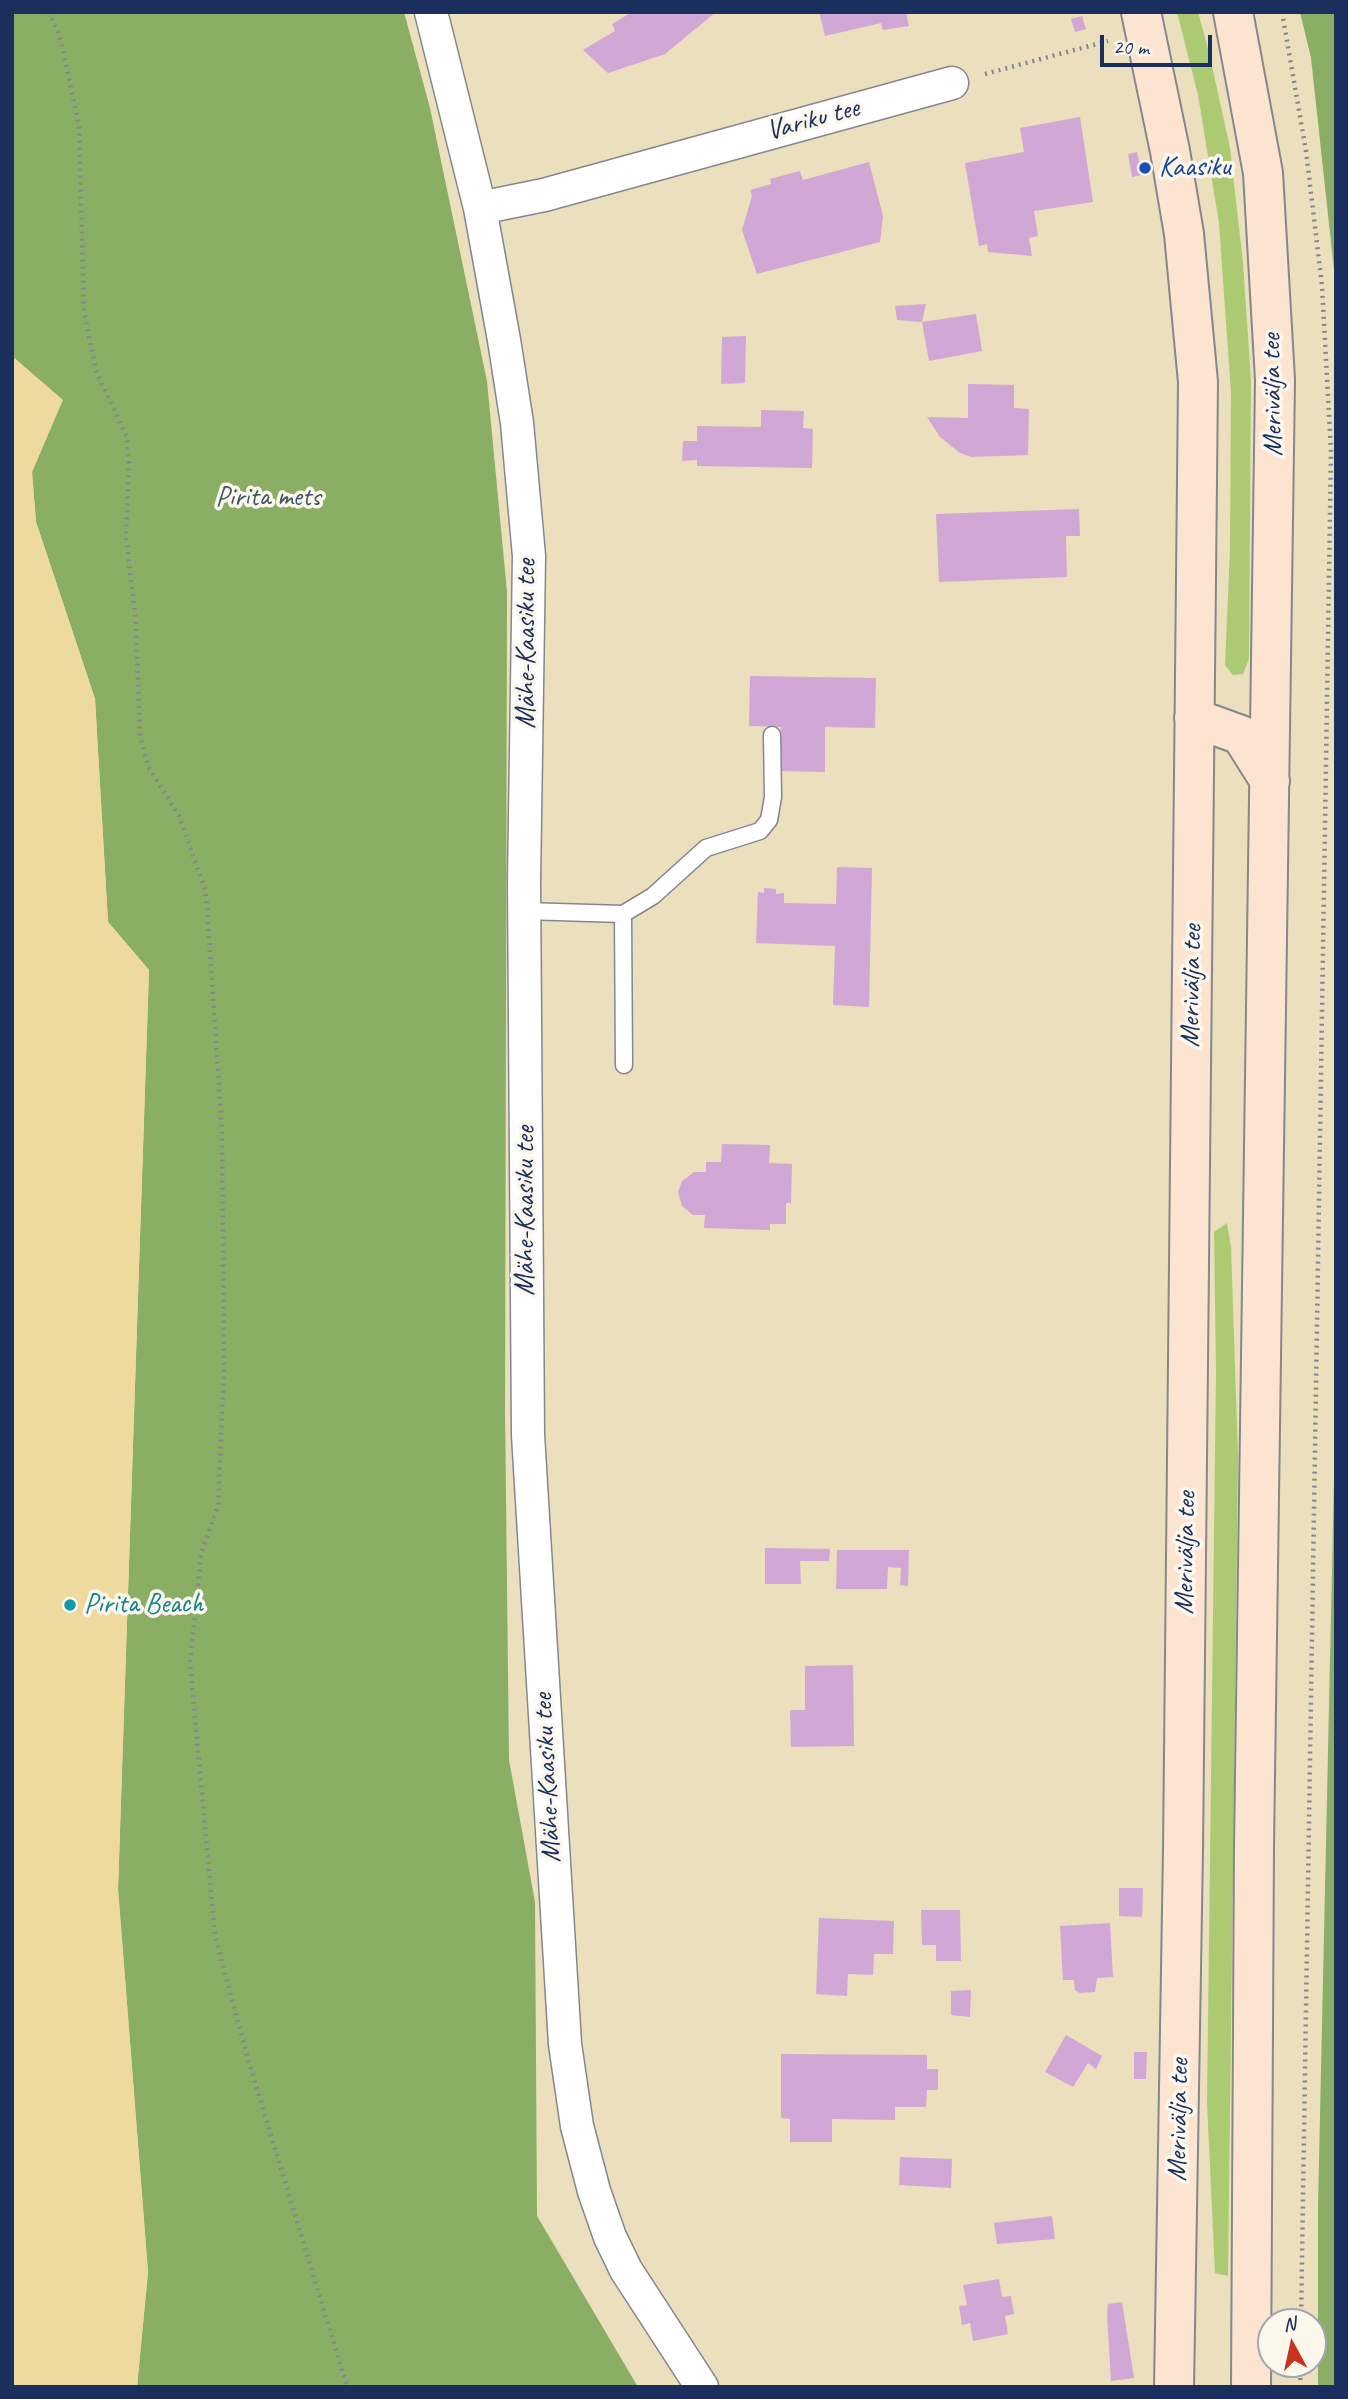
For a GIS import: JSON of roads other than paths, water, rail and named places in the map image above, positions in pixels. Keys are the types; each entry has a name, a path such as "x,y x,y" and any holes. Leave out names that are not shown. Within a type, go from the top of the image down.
{"main road":[{"name":"Merivälja tee","path":"1233,12 1263,173 1275,380 1254,1845 1251,2387"},
{"name":"Merivälja tee","path":"1143,21 1182,222 1198,382 1183,1850 1174,2387"},
{"path":"1195,718 1241,735 1270,781"}],"street":[{"name":"Mähe-Kaasiku tee","path":"430,12 480,208 517,423 529,556 524,911 528,1435 565,2044 576,2126 594,2192 610,2236 626,2270 702,2387"},
{"name":"Variku tee","path":"480,208 544,195 952,83"}],"lane":[{"path":"524,911 622,914 653,896 706,848 752,834 769,820 773,797 772,735"},
{"path":"622,914 624,1065"}],"place":[{"name":"Kaasiku","path":"1145,168"},
{"name":"Pirita Beach","path":"70,1605"}],"park label":[{"name":"Pirita mets","path":"268,498"}]}
